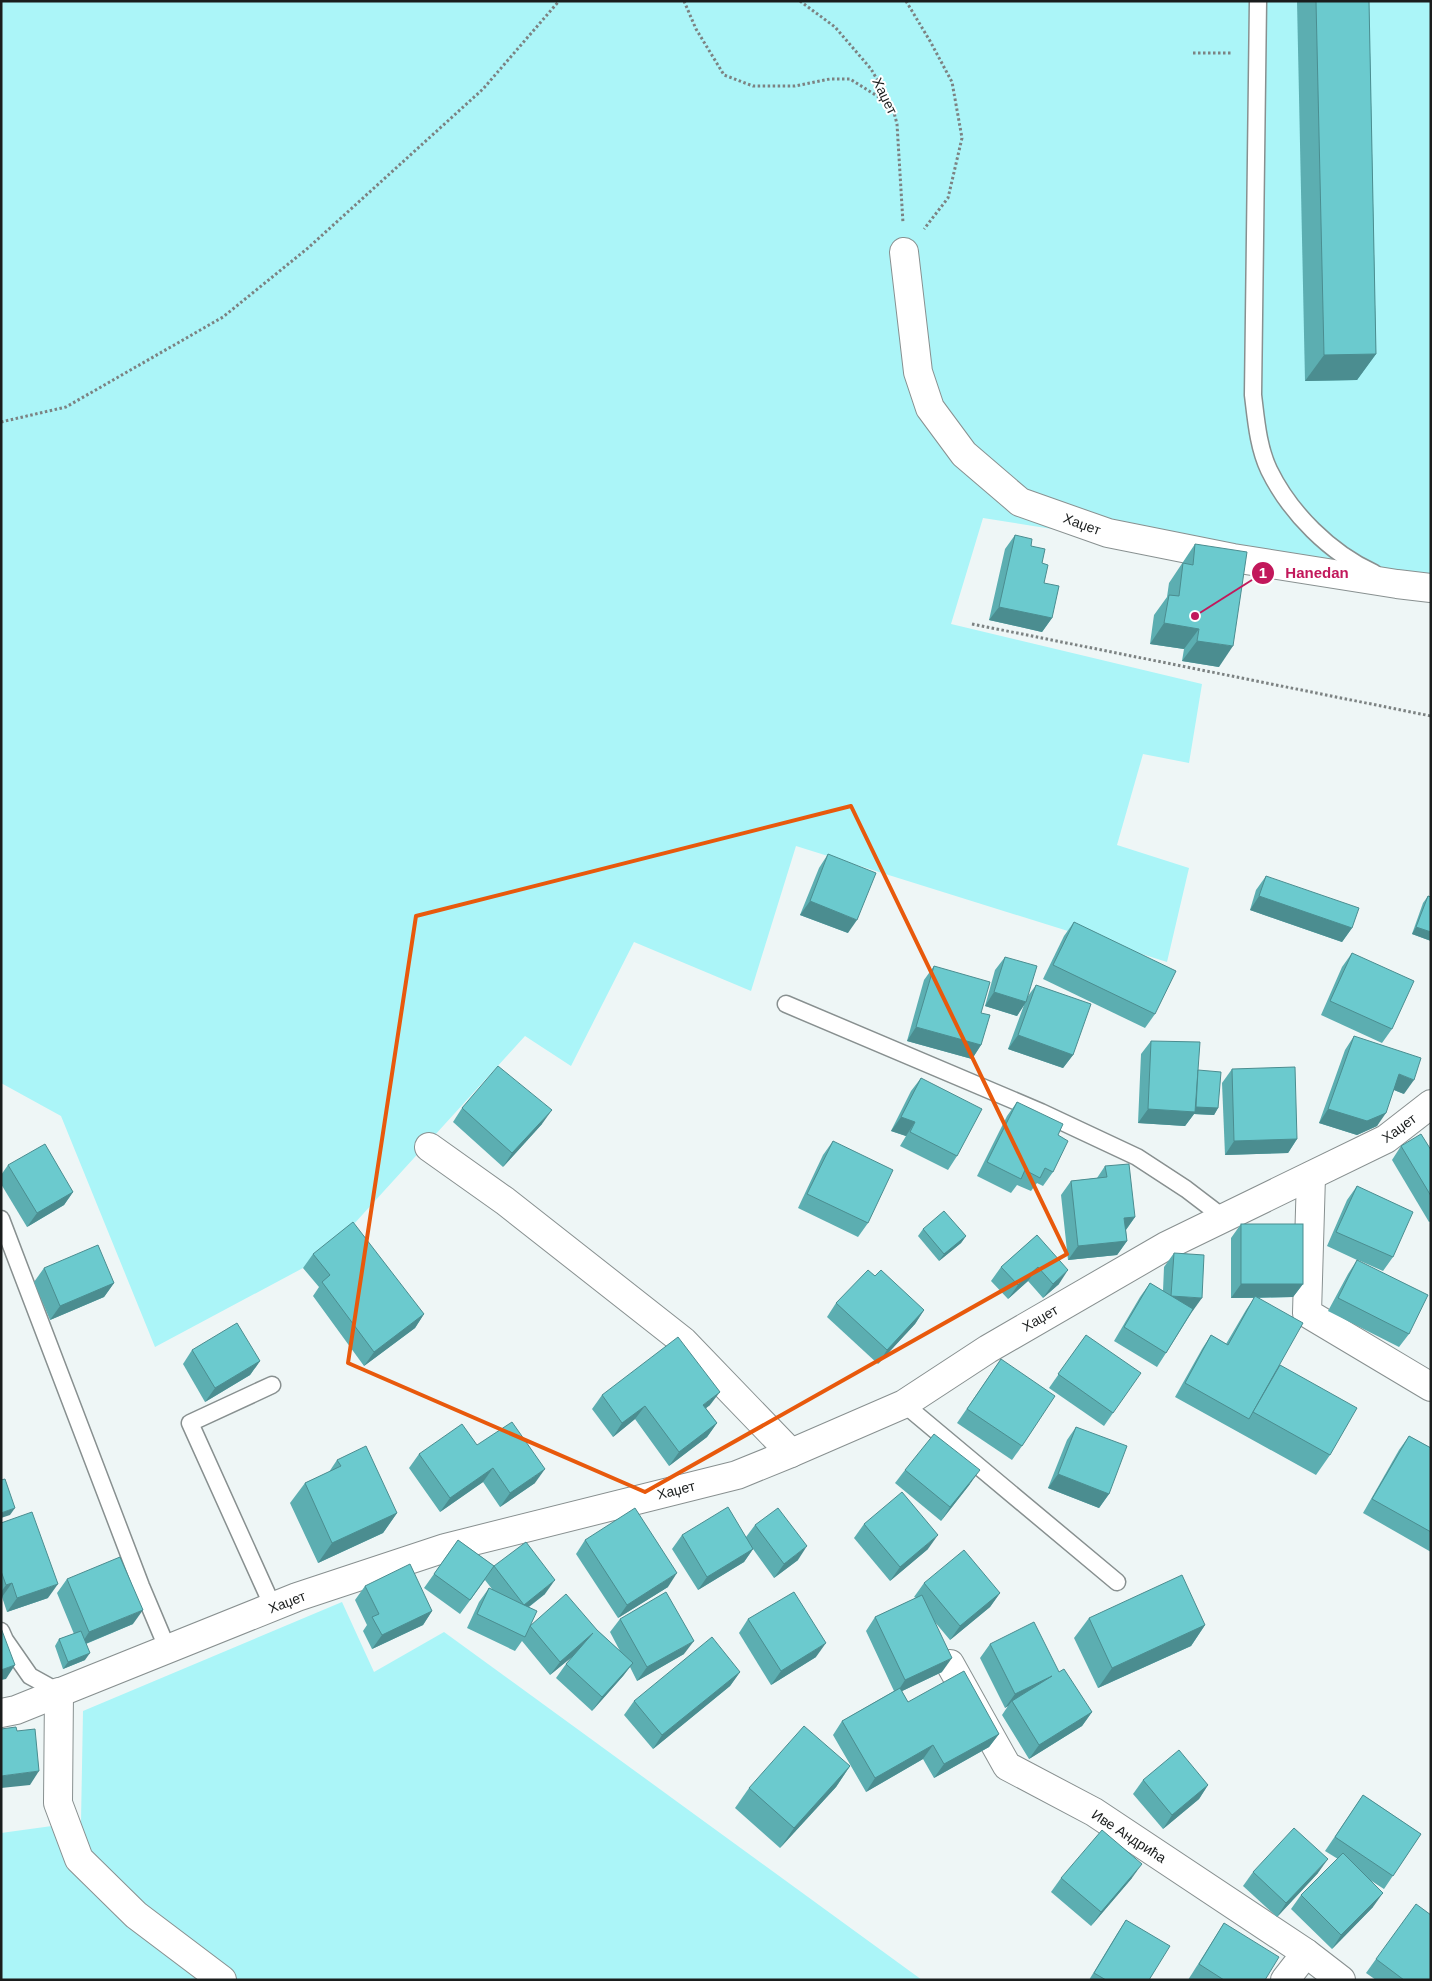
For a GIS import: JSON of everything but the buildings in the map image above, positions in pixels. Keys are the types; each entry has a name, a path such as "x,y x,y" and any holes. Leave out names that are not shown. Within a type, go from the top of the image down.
{"street":[{"name":"Хаџет","path":"904,252 918,372 930,408 964,454 1020,502 1108,533 1233,558 1431,588"},
{"name":"Хаџет","path":"1,1713 16,1710 297,1597 445,1548 737,1475 791,1453 904,1404 988,1349 1051,1311 1166,1246 1386,1139 1431,1104"},
{"path":"430,1147 505,1201 683,1341 791,1453"},
{"path":"1311,1176 1307,1313 1431,1387"},
{"name":"Иве Андрића","path":"950,1664 1007,1766 1094,1812 1306,1953 1341,1980"},
{"path":"59,1692 58,1803 79,1859 136,1915 222,1980"},
{"path":"1285,1980 1306,1953"}],"lane":[{"path":"1258,1 1253,395 1257,430 1268,468 1284,496 1302,519 1340,553 1362,568 1397,584"},
{"path":"786,1004 1041,1112 1137,1156 1186,1189 1224,1218"},
{"path":"1,1219 141,1586 168,1650"},
{"path":"272,1385 190,1423 273,1606"},
{"path":"904,1404 1117,1582"},
{"path":"1,1632 30,1676 59,1692"}],"path":[{"path":"1,422 66,407 223,317 308,248 483,89 559,1"},
{"path":"684,1 696,28 724,75 753,86 795,86 830,78 850,79 892,105"},
{"name":"Хаџет","path":"800,1 835,27 870,69 892,105 897,124 904,252"},
{"path":"904,252 948,198 962,138 952,82 906,1"},
{"path":"1193,53 1242,53"},
{"path":"972,624 1431,716"}],"highlighted area":[{"path":"851,806 1067,1254 645,1492 348,1363 416,916"}],"shaded area":[{"path":"1,1 1431,1 1431,588 983,518 951,624 1202,684 1189,763 1143,754 1117,845 1189,868 1167,962 796,846 751,991 634,942 571,1066 525,1036 343,1236 303,1268 155,1347 61,1116 1,1083"},
{"path":"342,1602 374,1672 444,1632 922,1980 1,1980 1,1833 81,1822 83,1711"}],"place":[{"name":"Hanedan","path":"1195,616"}]}
